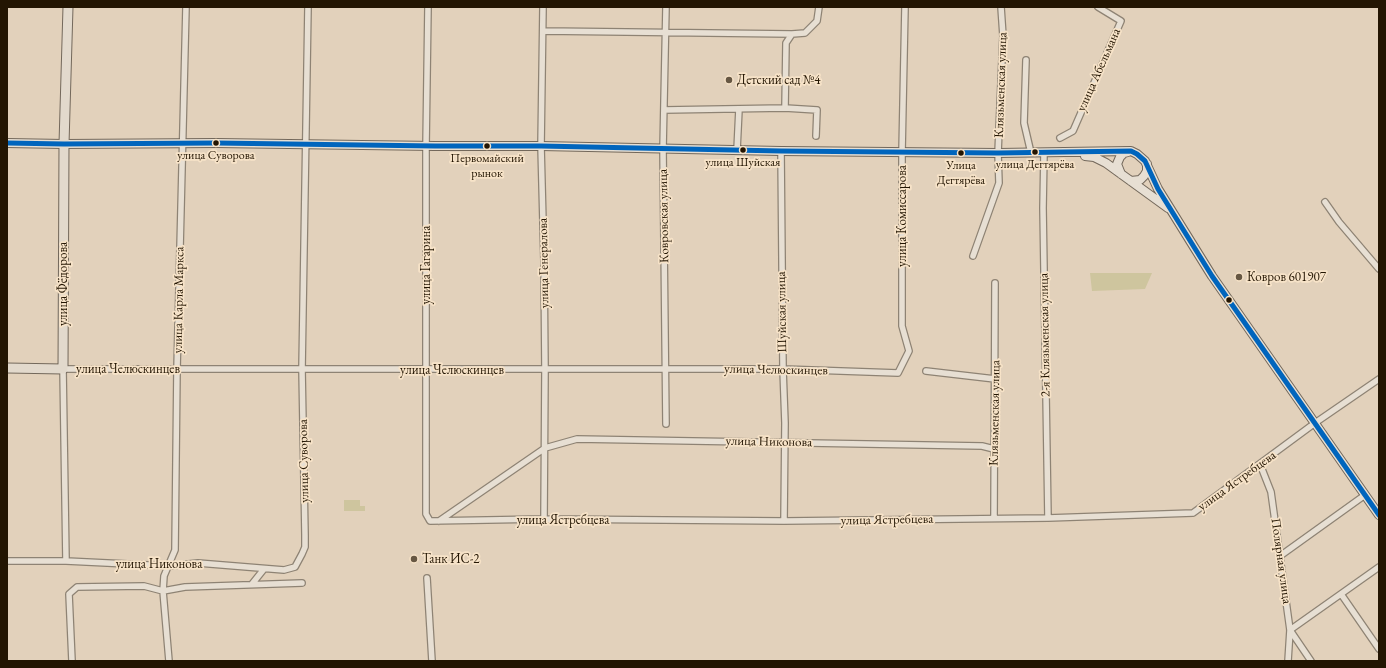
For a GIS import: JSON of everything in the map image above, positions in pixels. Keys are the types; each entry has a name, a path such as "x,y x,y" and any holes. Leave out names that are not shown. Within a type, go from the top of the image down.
{"main road":[{"name":"улица Фёдорова","path":"63,369 64,144 68,7"},
{"path":"7,143 541,146 781,151 998,153 1131,151 1137,154 1147,164 1158,189 1212,276 1379,515"},
{"path":"1122,174 1117,164 1120,157 1124,153 1131,151"},
{"path":"1055,153 1094,157 1122,174 1171,210"},
{"path":"1131,181 1140,180 1144,176 1147,171 1147,164"},
{"name":"улица Челюскинцев","path":"7,368 63,369"}],"street":[{"name":"улица Карла Маркса","path":"169,661 163,591 164,576 175,550 186,7"},
{"name":"улица Суворова","path":"302,554 304,547 305,513 302,369 308,7"},
{"name":"улица Гагарина","path":"428,7 426,146 426,514 430,521"},
{"name":"улица Генералова","path":"543,7 541,146 545,370 544,519"},
{"name":"Ковровская улица","path":"666,7 663,149 666,424"},
{"path":"542,31 805,33 818,21 818,7"},
{"name":"улица Комиссарова","path":"898,373 908,351 902,326 902,152 905,7"},
{"name":"Клязьменская улица","path":"974,256 999,184 998,153 1003,36 1001,7"},
{"name":"улица Абельмана","path":"1060,138 1073,131 1121,21 1098,7"},
{"path":"784,108 786,43 792,34"},
{"path":"1026,60 1024,123 1031,153"},
{"path":"664,110 784,108 817,110 816,136"},
{"path":"737,150 739,109"},
{"name":"Шуйская улица","path":"781,151 785,442 784,521"},
{"name":"2-я Клязьменская улица","path":"1044,153 1043,208 1048,518"},
{"path":"1325,202 1339,222 1379,269"},
{"name":"Клязьменская улица","path":"994,518 995,283"},
{"name":"улица Челюскинцев","path":"63,369 783,369 898,373"},
{"name":"улица Фёдорова","path":"63,369 66,561"},
{"path":"926,372 995,379"},
{"name":"улица Ястребцева","path":"430,521 544,519 784,521 1048,518 1193,513 1315,423 1379,379"},
{"name":"улица Никонова","path":"439,521 545,448 577,439 982,446 994,449"},
{"name":"Полярная улица","path":"1260,464 1271,492 1290,630 1288,661"},
{"path":"1280,556 1365,495"},
{"name":"улица Никонова","path":"7,561 66,561 169,566 198,563 284,570 295,567 302,554"},
{"path":"1311,661 1290,630 1379,567"},
{"path":"252,584 264,569"},
{"path":"427,578 432,661"},
{"path":"72,661 69,594 77,587 144,586 163,591 185,587 302,583"},
{"path":"1341,594 1379,648"}],"shaded area":[{"path":"1090,273 1152,273 1145,289 1092,291"},
{"path":"344,500 360,500 360,506 365,506 365,511 344,511"}],"transit line":[{"path":"7,143 541,146 781,151 998,153 1131,151 1145,161 1158,189 1212,276 1379,515"}],"place":[{"name":"Детский сад №4","path":"729,80"},
{"name":"улица Суворова","path":"216,143"},
{"name":"Первомайский рынок","path":"487,146"},
{"name":"улица Шуйская","path":"743,150"},
{"name":"улица Дегтярёва","path":"1035,152"},
{"name":"Улица Дегтярёва","path":"961,153"},
{"name":"Ковров 601907","path":"1239,277"},
{"name":"Танк ИС-2","path":"414,559"}]}
